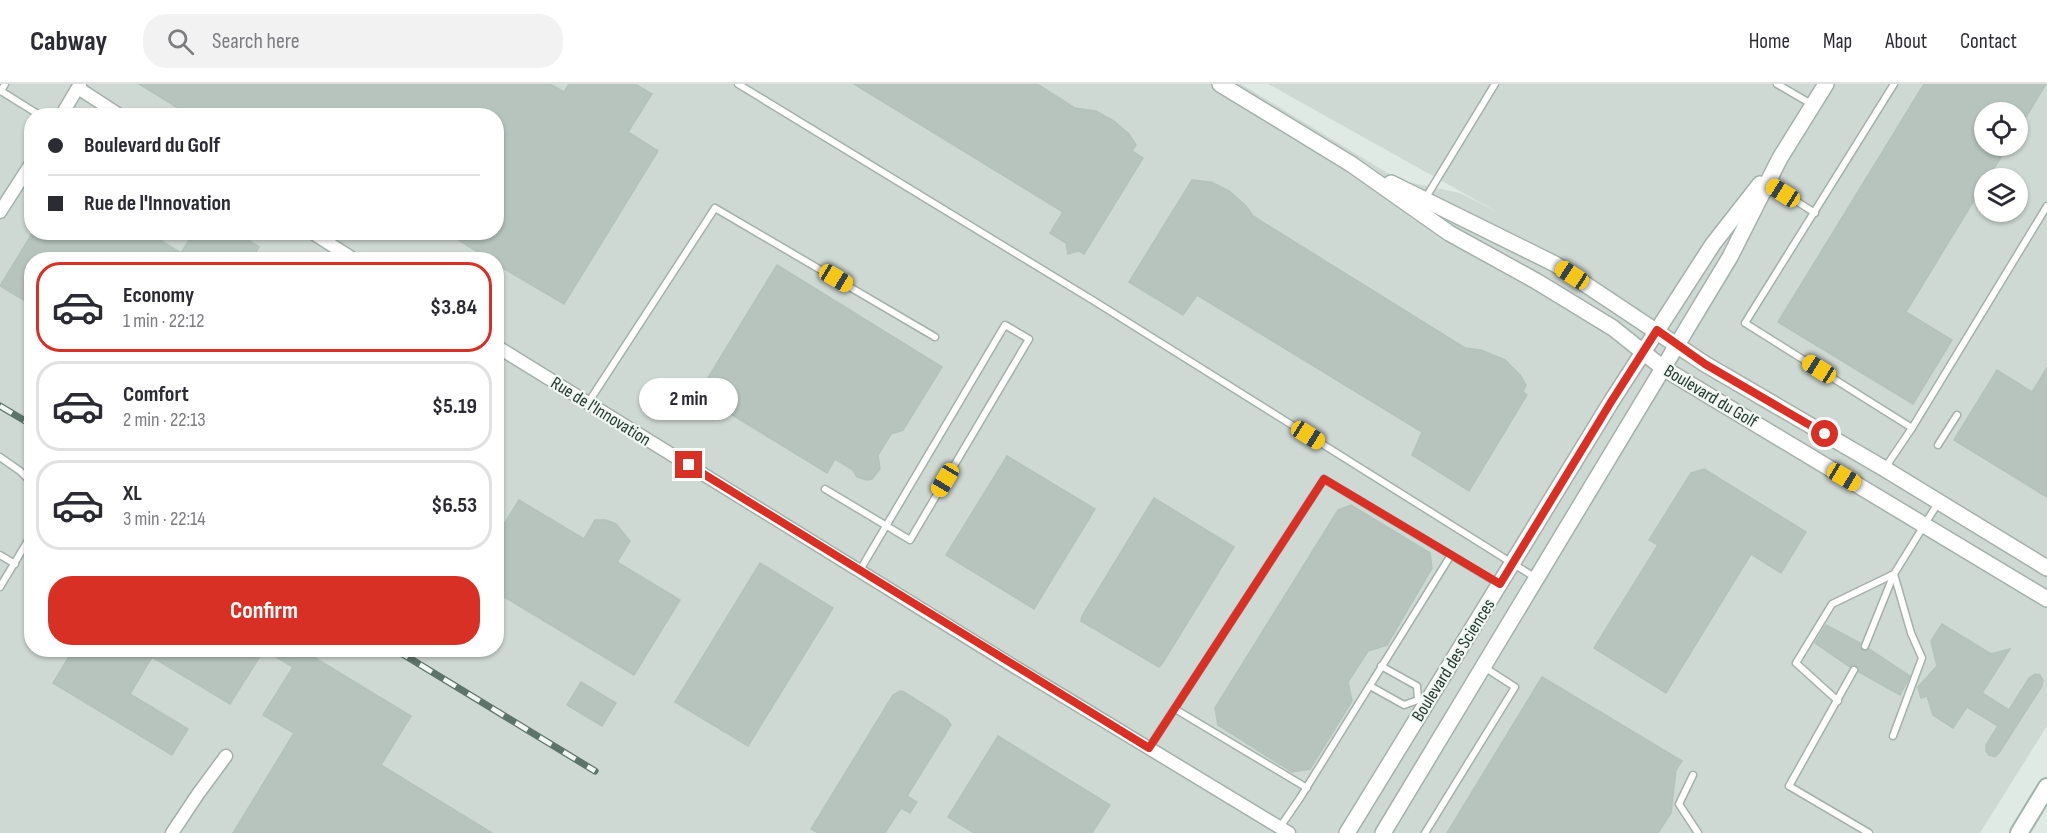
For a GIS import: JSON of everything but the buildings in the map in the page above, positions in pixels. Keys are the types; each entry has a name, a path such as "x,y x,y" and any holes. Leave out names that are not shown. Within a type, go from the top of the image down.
{"main road":[{"path":"2019,833 2047,787"}],"street":[{"name":"Boulevard du Golf","path":"1220,84 1351,164 1449,233 1612,328 1663,368 2047,599"},
{"name":"Boulevard des Sciences","path":"1383,833 1731,256 1780,158 1826,84"},
{"path":"66,108 79,86 110,108"},
{"name":"Boulevard des Sciences","path":"1347,833 1421,702 1500,584 1657,330 1713,244 1780,158"},
{"name":"Boulevard du Golf","path":"1351,164 1555,264 1715,370 1885,469 2047,568"},
{"path":"0,212 24,174"},
{"path":"324,240 342,252"},
{"name":"Rue de l'Innovation","path":"504,351 1006,662 1284,830"},
{"path":"172,833 226,756"}],"lane":[{"path":"5,84 0,91 28,108"},
{"path":"738,84 1094,301 1537,579"},
{"path":"1425,200 1495,84"},
{"path":"1778,84 1813,106"},
{"path":"1894,84 1745,322 1912,428"},
{"path":"1767,183 1815,213"},
{"path":"1885,469 2047,206"},
{"path":"588,403 715,208 936,337"},
{"path":"825,489 886,525 910,540 1029,339 1005,325 886,525 860,570"},
{"path":"1938,445 1957,415"},
{"path":"0,457 24,475"},
{"path":"1149,748 1324,479 1500,584"},
{"path":"1865,646 1894,574 1938,502"},
{"path":"0,587 24,548"},
{"path":"0,555 15,564"},
{"path":"1284,830 1381,666 1451,555"},
{"path":"1838,700 1796,663 1832,604 1894,574"},
{"path":"1893,736 1922,658 1911,633 1894,574"},
{"path":"1370,686 1404,705 1421,702 1416,686 1381,666"},
{"path":"1425,833 1515,687 1484,667"},
{"path":"1854,670 1790,786 1869,833"},
{"path":"1174,709 1307,788"},
{"path":"1693,776 1679,804 1698,833"}],"shaded area":[{"path":"0,84 1241,84 1399,180 1460,193 1499,213 1268,84 2047,84 2047,726 1980,833 0,833"}],"railway":[{"path":"0,406 24,420"},
{"path":"408,657 595,771"}],"route":[{"path":"689,465 1149,748 1324,479 1500,584 1657,330 1705,364 1825,434"}]}
